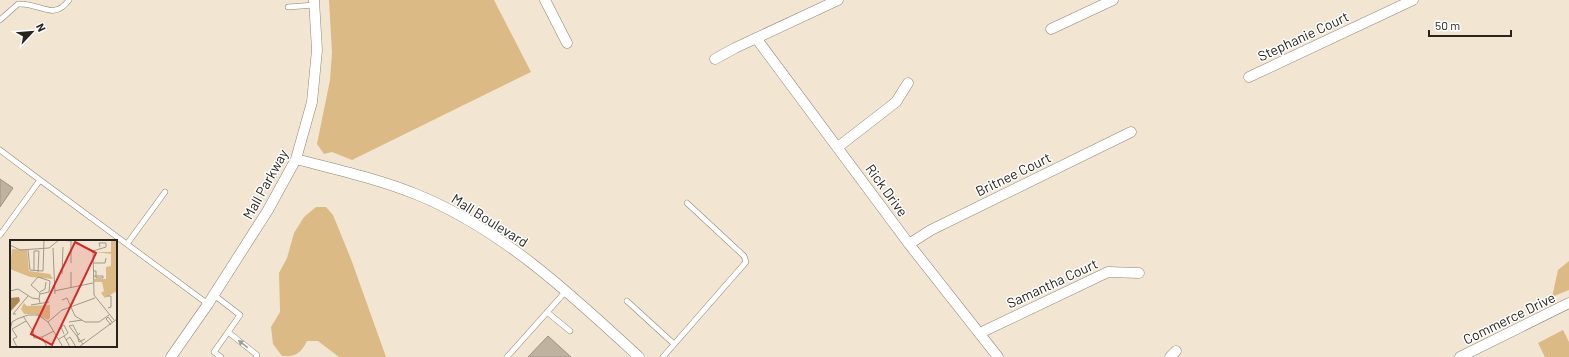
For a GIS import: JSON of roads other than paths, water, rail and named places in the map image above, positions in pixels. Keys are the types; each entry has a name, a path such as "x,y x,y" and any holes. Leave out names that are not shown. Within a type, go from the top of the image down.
{"street":[{"path":"545,0 567,43"},
{"path":"715,59 756,38 838,0"},
{"path":"1051,29 1113,0"},
{"name":"Stephanie Court","path":"1249,77 1413,0"},
{"name":"Mall Parkway","path":"171,357 214,295 268,210 296,159 312,102 317,50 315,2"},
{"name":"Rick Drive","path":"756,38 909,244 998,357"},
{"path":"838,147 896,102 908,83"},
{"name":"Britnee Court","path":"909,244 932,230 1132,132"},
{"name":"Mall Boulevard","path":"296,159 372,178 420,196 466,219 510,247 566,291 639,357"},
{"name":"Samantha Court","path":"980,333 1108,272 1139,273"},
{"name":"Commerce Drive","path":"1460,357 1569,303"}],"lane":[{"path":"0,20 10,9 18,4 30,4 39,8 55,11 63,7 69,0"},
{"path":"288,7 315,2"},
{"path":"0,150 208,304"},
{"path":"0,235 40,180"},
{"path":"127,244 165,192"},
{"path":"662,357 746,262 744,256 687,203"},
{"path":"507,357 566,291"},
{"path":"214,295 240,315 214,352 221,357"},
{"path":"627,301 674,344"},
{"path":"547,312 570,331"},
{"path":"228,332 257,355 256,357"}]}
